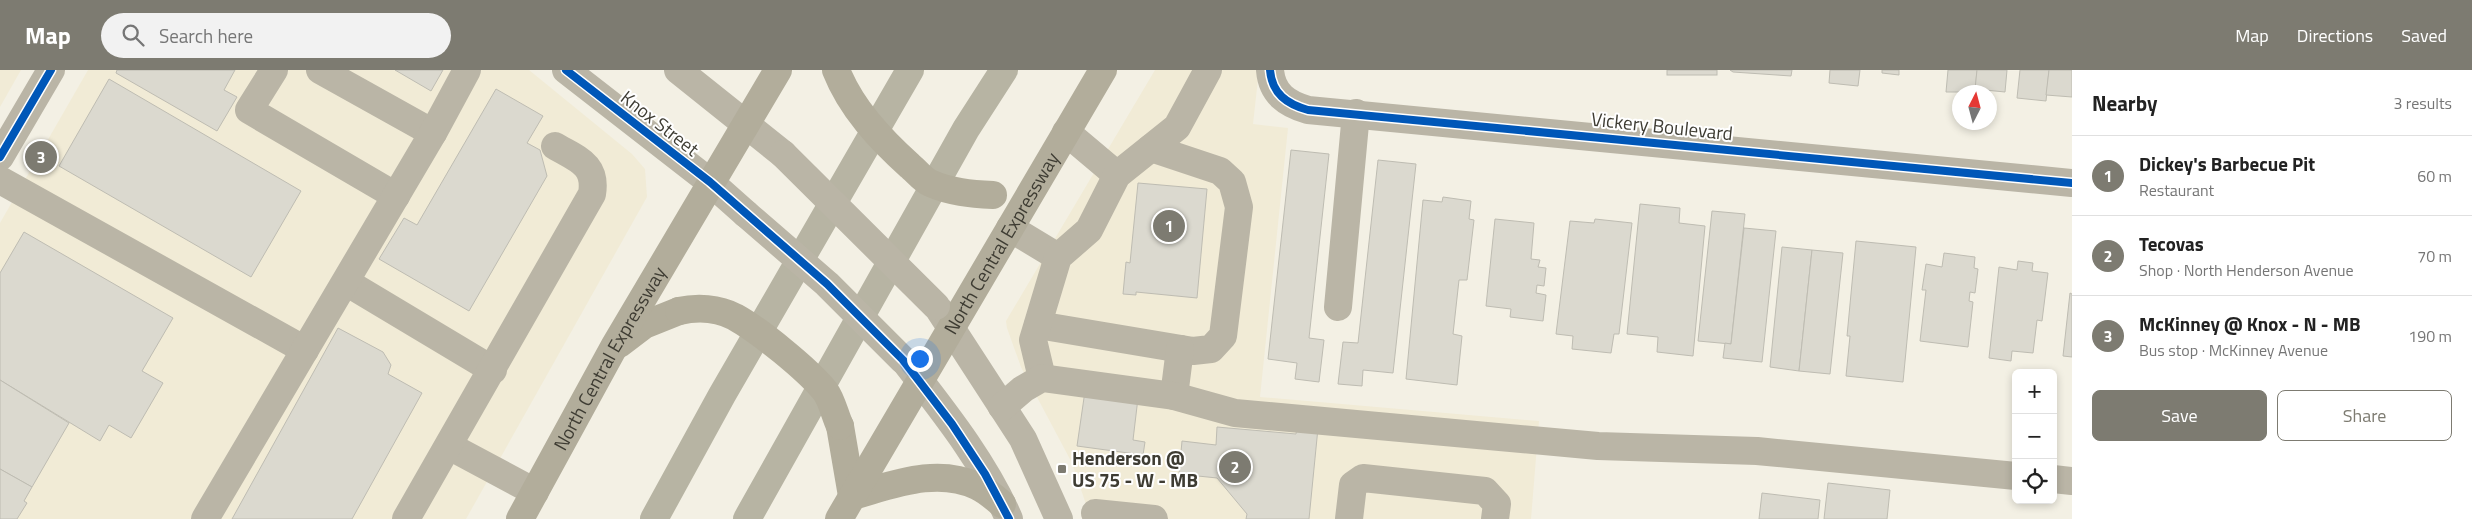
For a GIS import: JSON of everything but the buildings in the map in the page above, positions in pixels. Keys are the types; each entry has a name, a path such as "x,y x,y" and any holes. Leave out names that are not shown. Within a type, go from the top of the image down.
{"highway":[{"path":"654,519 722,395 910,70"},
{"path":"747,519 966,130 1004,70"}],"main road":[{"name":"North Central Expressway","path":"520,519 614,348 745,122 778,70"},
{"path":"836,70 843,88 856,107 888,146 928,183 964,194 993,195 1017,192 1044,171"},
{"name":"North Central Expressway","path":"846,508 1103,70"},
{"path":"614,348 644,325 679,311 692,308 708,308 734,316 779,349 826,392 840,426 846,508 918,479 946,476 979,486 1006,512"}],"street":[{"path":"0,158 51,70"},
{"path":"274,70 250,110 396,196"},
{"path":"320,70 433,133"},
{"path":"206,519 433,133 467,70"},
{"name":"Knox Street","path":"566,70 710,182 827,284 904,360 952,424 1006,512"},
{"path":"678,70 783,154 936,306 952,327 1023,439 1059,519"},
{"path":"1042,378 1034,340 1058,258 1089,230 1117,175 1178,128 1208,70"},
{"name":"Vickery Boulevard","path":"1270,70 1280,96 1290,105 1308,110 1356,113 2072,183"},
{"path":"1338,307 1356,113"},
{"path":"1066,132 1117,175"},
{"path":"406,519 592,194 593,176 589,169 583,162 555,146"},
{"path":"1038,325 1193,351 1211,349 1223,336 1239,207 1232,182 1220,171 1151,148"},
{"path":"0,180 305,350"},
{"path":"1010,228 1058,258"},
{"path":"346,282 493,370"},
{"path":"1174,396 1180,349"},
{"path":"1002,407 1022,389 1042,378 1174,396 1245,414 1598,446 1757,451 2012,476"},
{"path":"449,446 535,492"},
{"path":"1349,519 1353,485 1363,478 1485,491 1497,504 1495,519"},
{"path":"2057,479 2072,481"},
{"path":"1095,513 1154,519"}],"shaded area":[{"path":"0,70 21,70 0,107"},
{"path":"88,70 529,70 632,154 645,169 647,197 466,519 0,519 0,223"},
{"path":"1155,70 1259,70 1253,124 1288,128 1260,397 1539,421 1531,519 1091,519 1072,463 1021,367 1006,321"}],"cycle path":[{"path":"0,157 51,70"},
{"path":"566,70 710,182 827,284 903,360 952,424 985,474 1009,519"},
{"path":"1270,70 1277,92 1293,105 1308,110 2072,183"}],"place":[{"name":"McKinney @ Knox - N - MB","path":"41,157"},
{"name":"Dickey's Barbecue Pit","path":"1169,226"},
{"name":"Tecovas","path":"1235,467"},
{"name":"Henderson @ US 75 - W - MB","path":"1062,469"}]}
